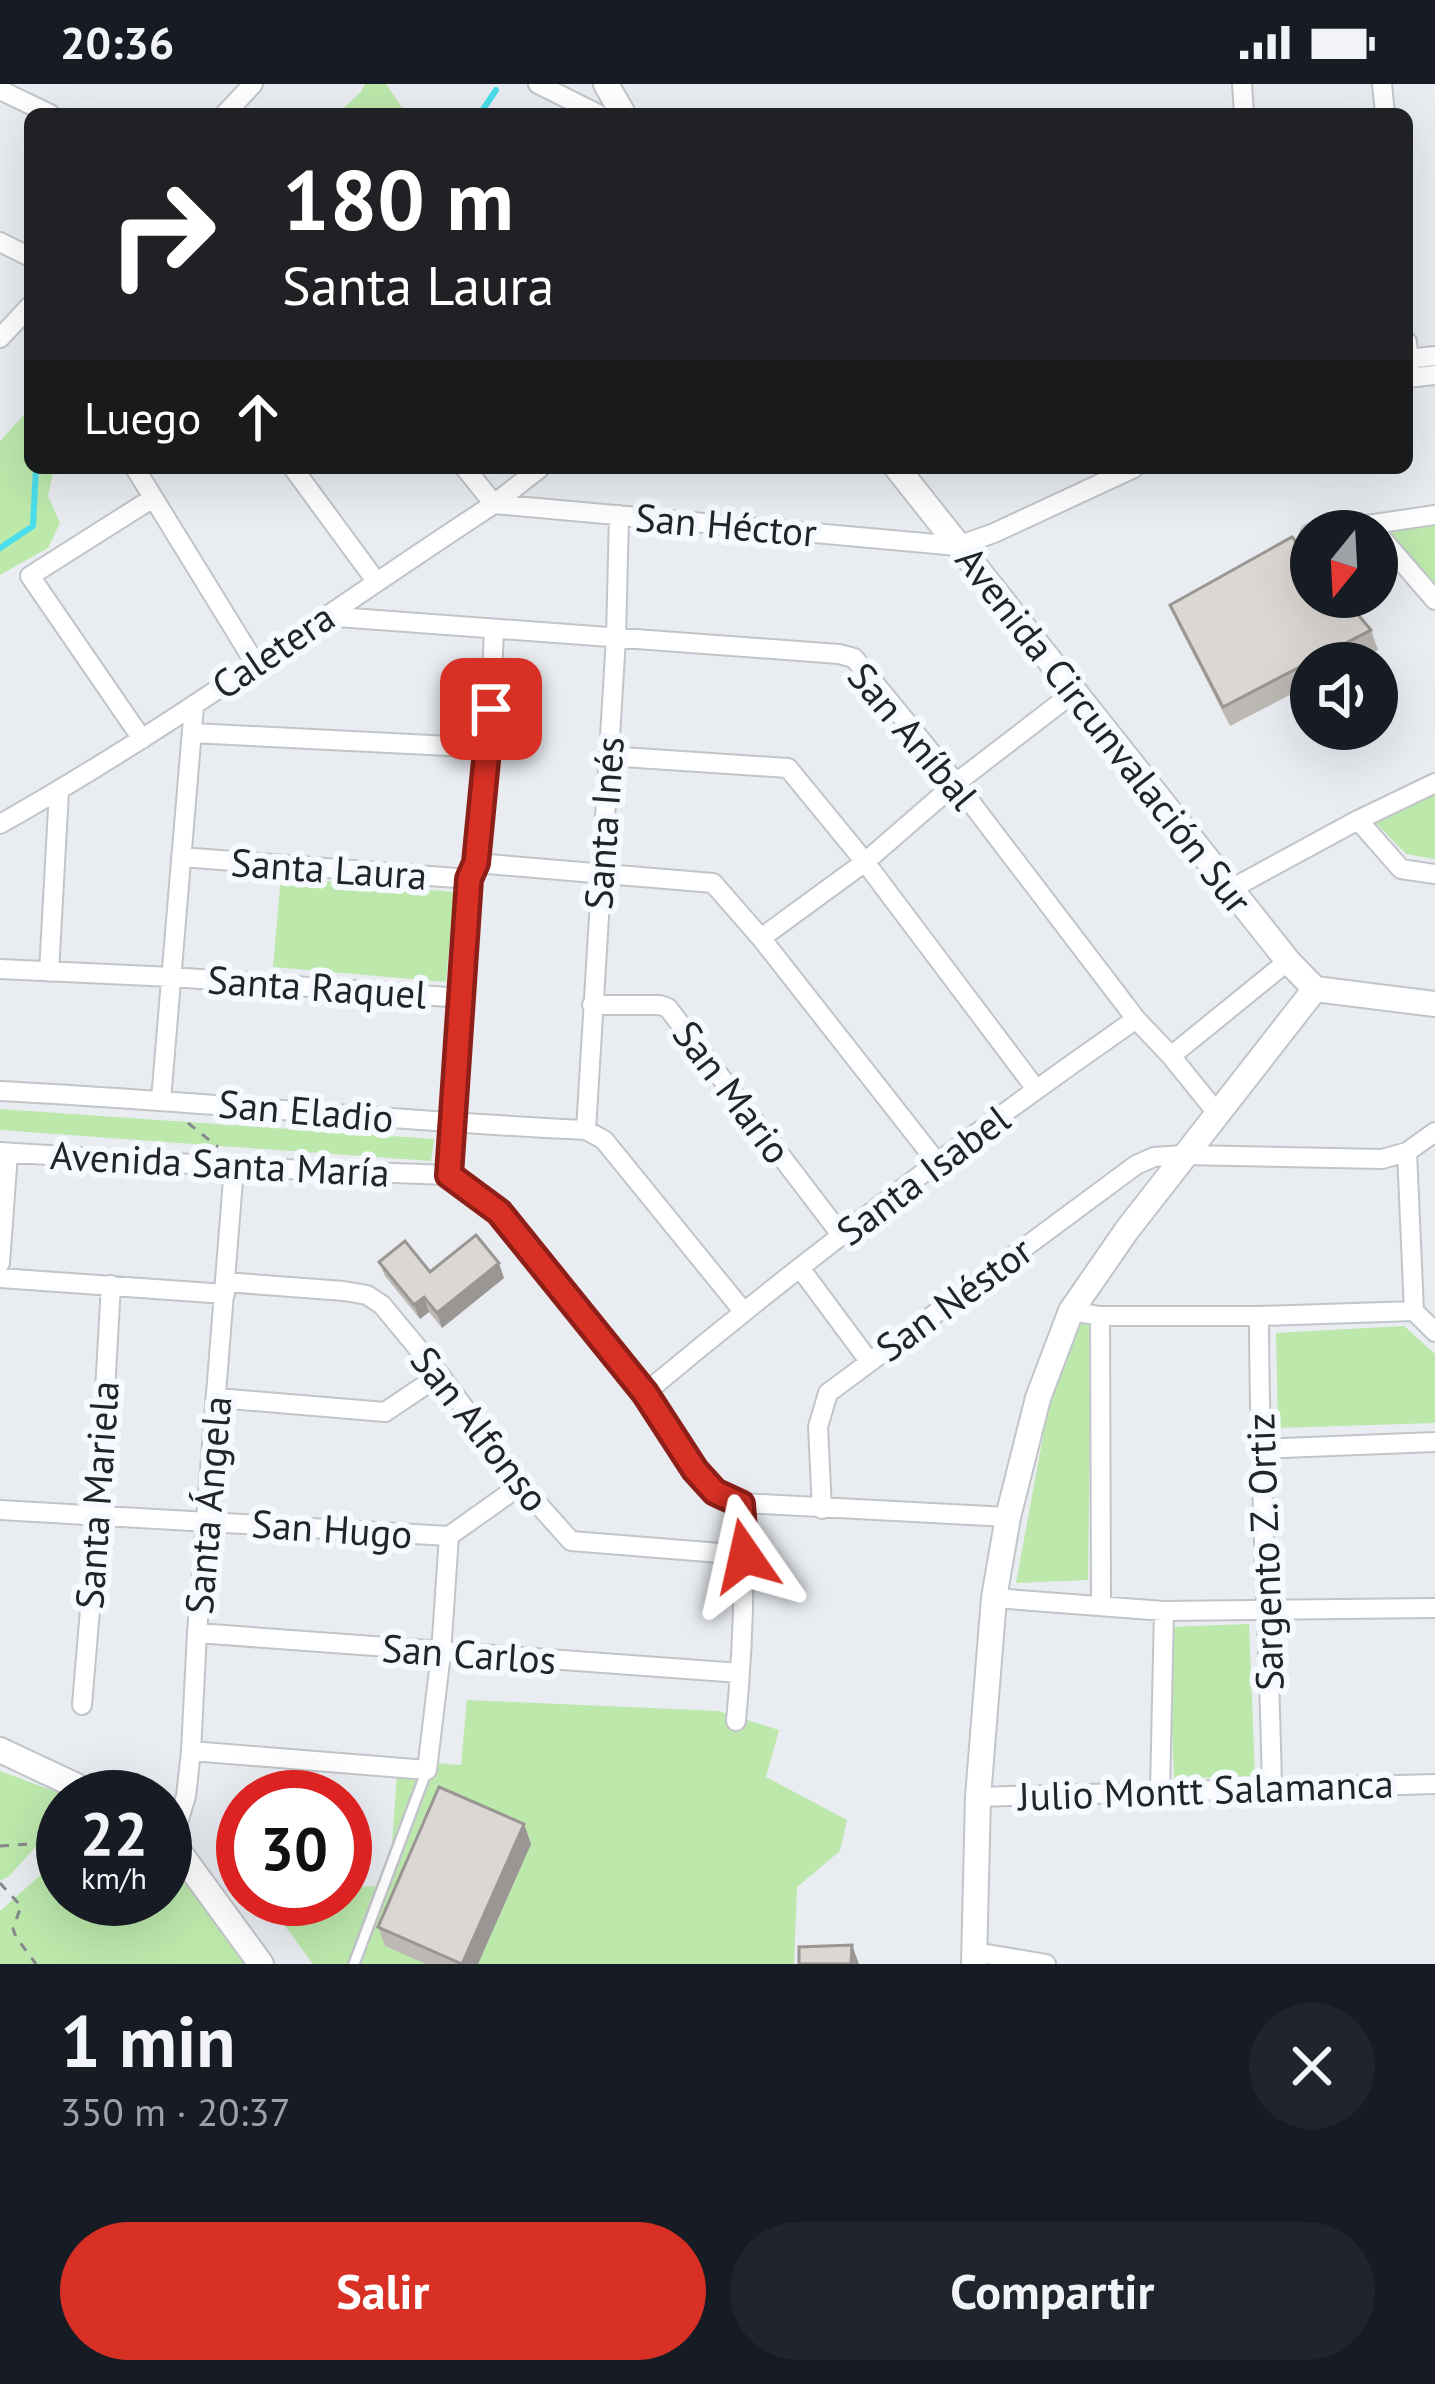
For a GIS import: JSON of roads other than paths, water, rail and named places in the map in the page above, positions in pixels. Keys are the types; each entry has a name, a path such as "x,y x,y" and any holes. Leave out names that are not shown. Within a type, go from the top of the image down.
{"main road":[{"name":"Avenida Circunvalación Sur","path":"902,474 1315,989"},
{"path":"974,1958 978,1797 994,1598 1008,1517 1038,1399 1071,1311 1126,1230 1315,989 1432,1009"},
{"path":"0,1750 43,1770"},
{"path":"192,1871 261,1964"}],"street":[{"path":"231,108 253,84"},
{"path":"538,84 586,108"},
{"path":"572,101 605,84"},
{"path":"14,91 41,108"},
{"path":"0,338 24,313"},
{"path":"139,474 255,663"},
{"path":"297,474 376,581"},
{"path":"470,474 494,504"},
{"name":"Caletera","path":"0,824 194,706 532,474"},
{"path":"958,546 1121,474"},
{"path":"142,739 30,576 153,498"},
{"name":"San Héctor","path":"494,504 958,546"},
{"name":"Santa Inés","path":"586,1130 619,515"},
{"path":"1398,523 1435,515"},
{"path":"1398,557 1435,600"},
{"name":"San Aníbal","path":"324,616 848,656 860,663 1136,1019 1217,1112"},
{"path":"494,630 489,748 472,871 713,883 936,1161"},
{"path":"761,938 865,862 1073,692"},
{"path":"161,1100 194,706"},
{"path":"192,733 489,748"},
{"name":"Santa Isabel","path":"608,756 788,768 1036,1089 743,1311 645,1393"},
{"path":"1231,889 1435,782"},
{"path":"49,972 59,791"},
{"path":"1358,820 1401,869 1435,874"},
{"name":"Santa Laura","path":"181,857 472,871 449,1175"},
{"path":"1171,1057 1288,961"},
{"name":"Santa Raquel","path":"0,969 462,998"},
{"name":"San Mario","path":"592,1006 668,1008 842,1236"},
{"path":"1036,1089 1136,1019"},
{"name":"San Eladio","path":"0,1091 586,1130"},
{"path":"586,1130 604,1140 743,1311"},
{"path":"1435,1132 1407,1152 1414,1311 1435,1332"},
{"name":"San Néstor","path":"822,1509 818,1427 827,1393 1136,1165 1154,1157 1184,1155 1382,1159 1407,1152"},
{"path":"0,1263 4,1153"},
{"name":"Avenida Santa María","path":"4,1153 449,1175"},
{"name":"Santa Ángela","path":"189,1770 234,1167"},
{"path":"449,1175 499,1212 645,1393 695,1470 715,1492 741,1504 1008,1517"},
{"path":"800,1268 869,1361"},
{"name":"San Alfonso","path":"0,1278 367,1295 382,1305 520,1485 571,1541 745,1556"},
{"name":"Santa Mariela","path":"82,1705 110,1285"},
{"path":"1071,1311 1100,1316 1259,1316 1414,1311"},
{"path":"1100,1316 1101,1605"},
{"name":"Sargento Z. Ortiz","path":"1259,1316 1259,1449 1272,1789"},
{"path":"217,1398 385,1412 440,1375"},
{"path":"1259,1449 1435,1442"},
{"path":"191,1751 427,1770 449,1536 520,1485"},
{"path":"736,1721 745,1556 741,1504"},
{"name":"San Hugo","path":"0,1510 449,1536"},
{"path":"994,1598 1164,1611 1435,1608"},
{"path":"1160,1791 1164,1611"},
{"name":"San Carlos","path":"197,1634 740,1672"},
{"name":"Julio Montt Salamanca","path":"978,1797 1435,1784"},
{"path":"974,1958 1046,1964"}],"lane":[{"path":"354,1964 427,1770"}],"waterway":[{"path":"484,108 496,90"},
{"path":"0,548 33,526 36,474"}]}
